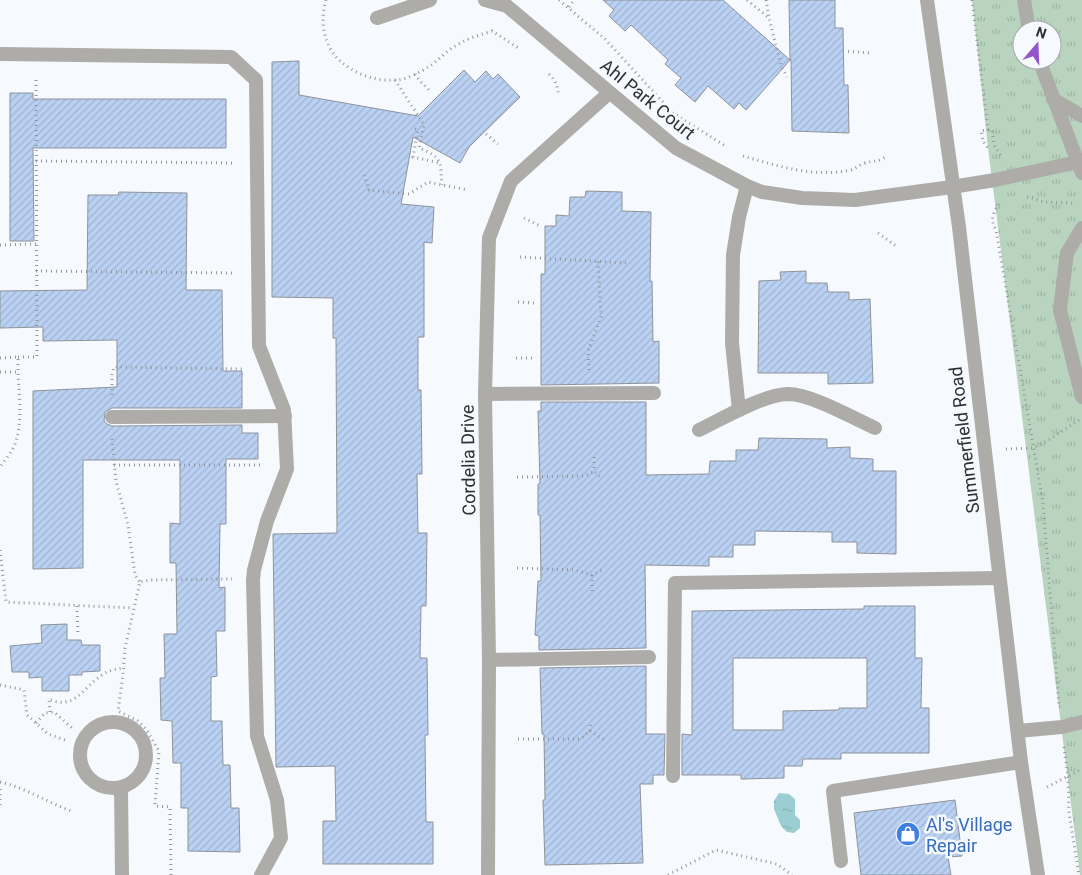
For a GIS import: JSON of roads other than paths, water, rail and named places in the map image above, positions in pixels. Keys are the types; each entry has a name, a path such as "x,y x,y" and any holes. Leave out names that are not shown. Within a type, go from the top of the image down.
{"street":[{"path":"378,18 430,0"},
{"name":"Ahl Park Court","path":"485,0 507,6 676,148 762,192 802,198 855,200 952,187 1080,166"},
{"name":"Summerfield Road","path":"927,0 958,227 1026,797 1038,875"},
{"path":"1024,0 1027,20"},
{"path":"0,54 231,56 256,80 259,346 285,416 287,469 267,521 253,580 257,736 276,800 281,838 261,875"},
{"path":"1043,70 1080,166"},
{"name":"Cordelia Drive","path":"488,875 489,660 485,394 489,238 511,181 609,93"},
{"path":"1053,99 1082,116"},
{"path":"739,410 732,343 733,255 738,217 747,186"},
{"path":"1082,228 1067,253 1060,310 1082,397"},
{"path":"485,394 654,393"},
{"path":"699,430 739,410 772,397 789,394 812,399 874,428"},
{"path":"112,417 285,416"},
{"path":"673,776 675,583 999,578"},
{"path":"489,660 649,657"},
{"path":"108,722 119,722 130,726 144,743 146,754 144,765 139,775 131,782 120,787 110,788 90,780 79,761 83,740 89,731 98,725 108,722"},
{"path":"1018,732 1062,727 1082,722"},
{"path":"840,860 833,791 1022,762"},
{"path":"120,787 122,875"}],"water":[{"path":"779,793 789,794 795,799 795,815 800,820 800,828 794,833 787,832 781,826 774,809 774,801"}],"place":[{"name":"Al's Village Repair","path":"908,834"}]}
